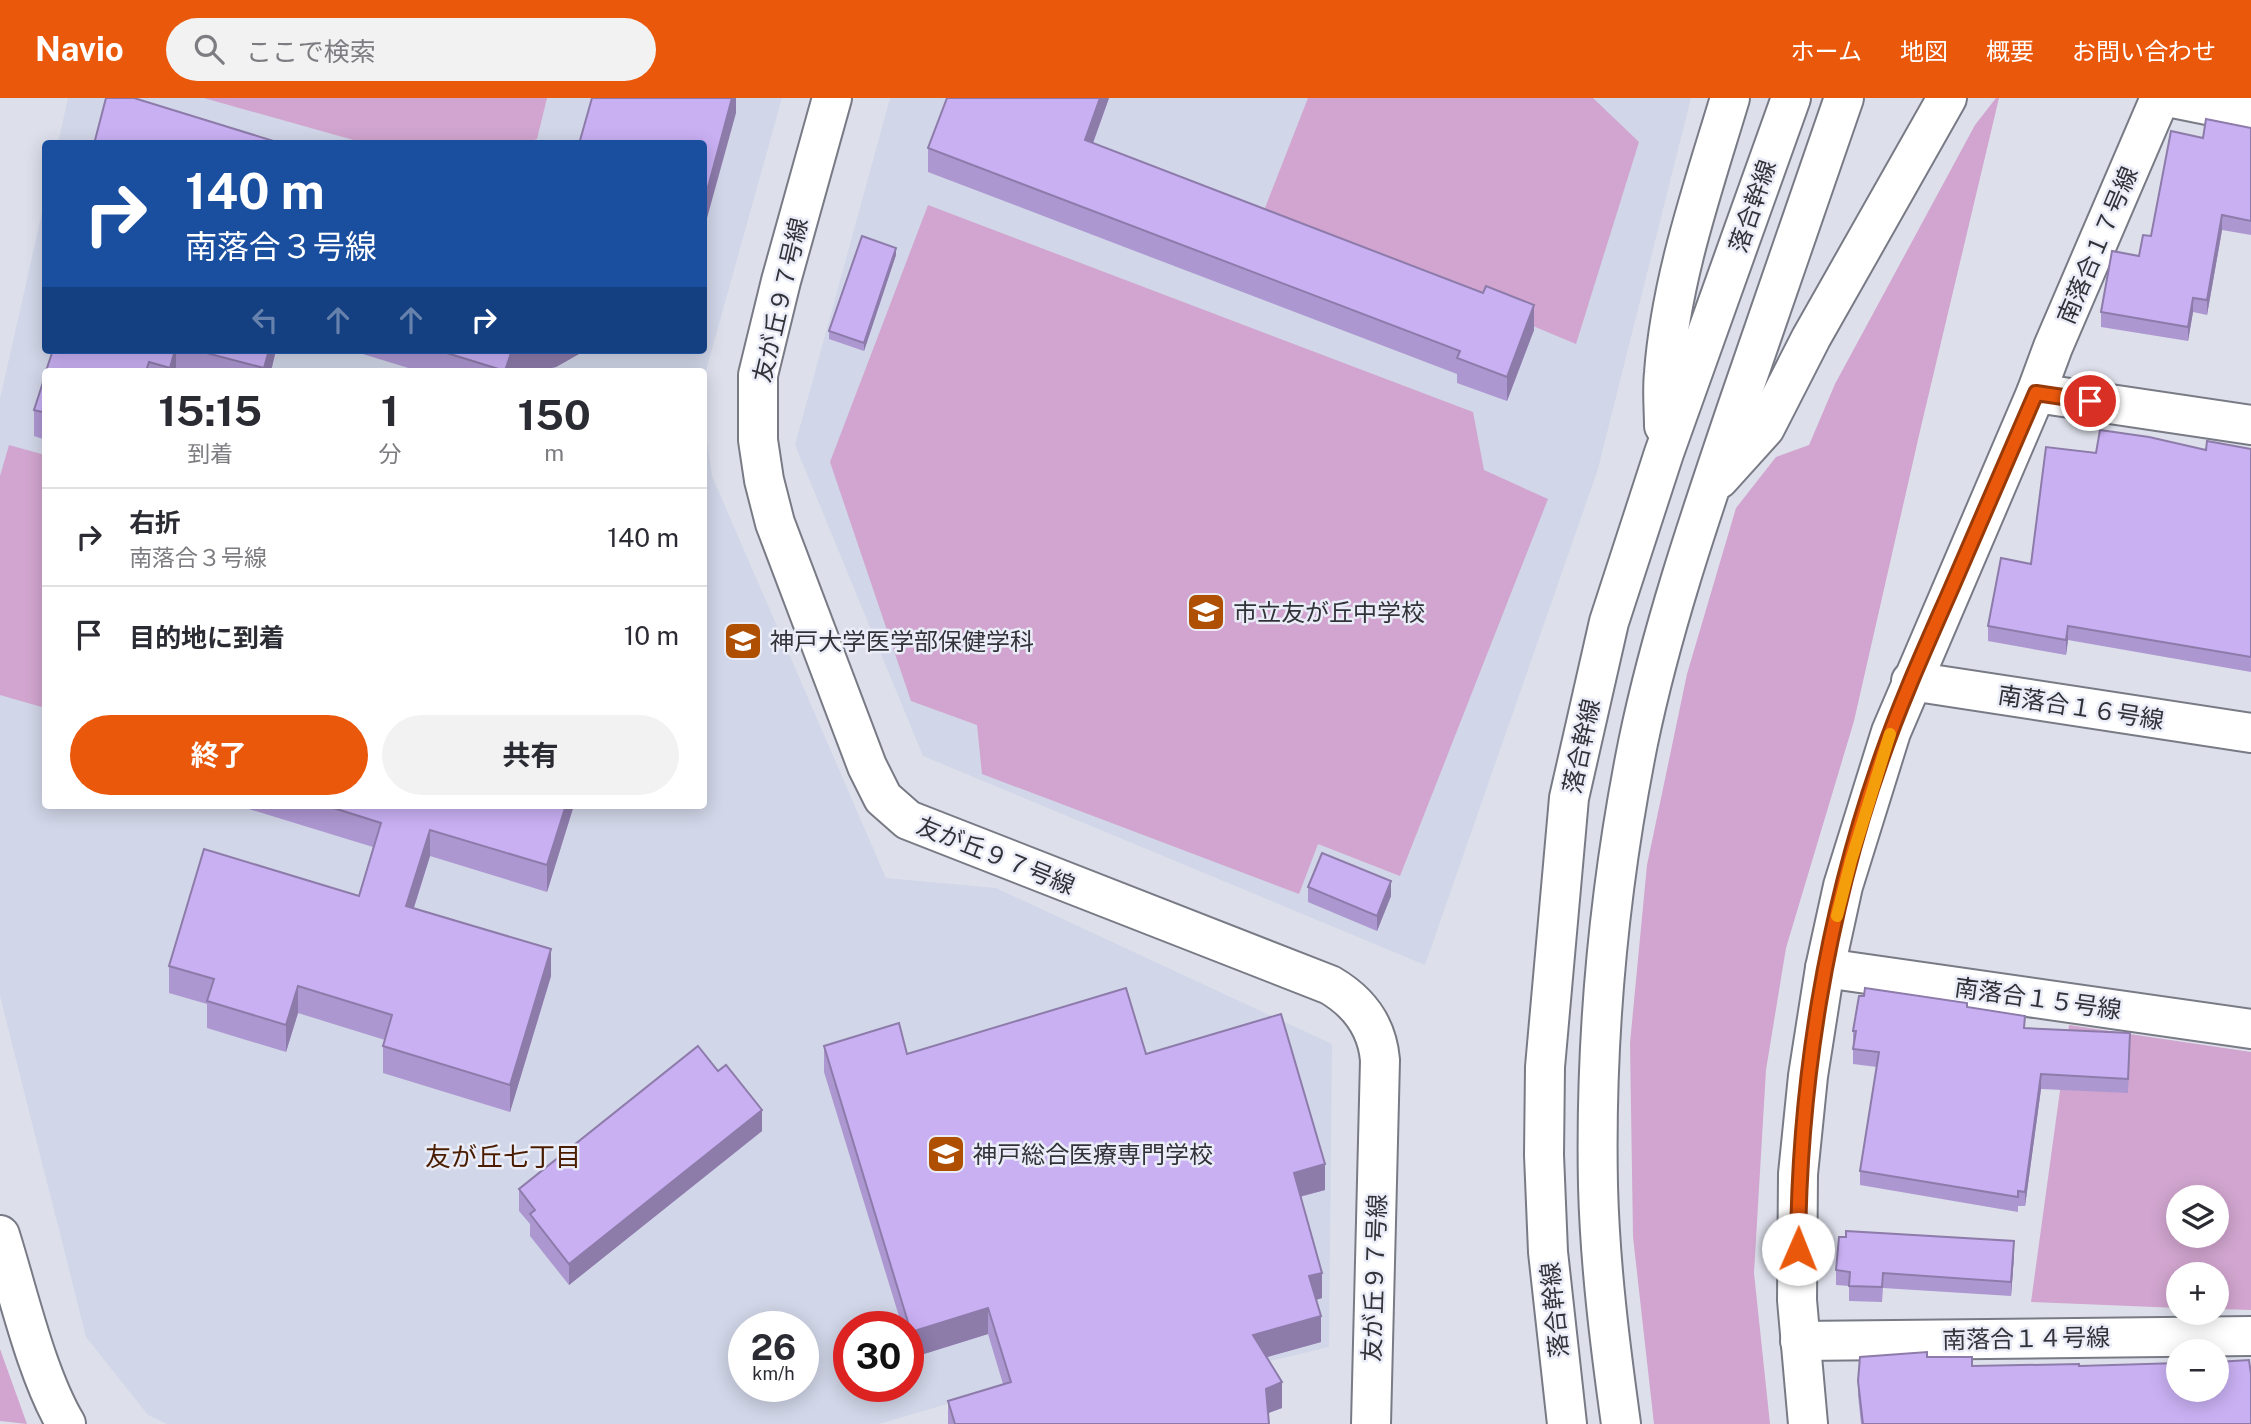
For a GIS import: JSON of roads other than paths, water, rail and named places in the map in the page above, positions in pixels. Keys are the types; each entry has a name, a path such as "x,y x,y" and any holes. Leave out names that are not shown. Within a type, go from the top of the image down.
{"street":[{"name":"友が丘９７号線","path":"832,98 758,375 758,440 764,480 775,523 867,766 883,798 908,820 1330,985 1346,994 1360,1008 1374,1033 1380,1060 1371,1424"},
{"path":"1664,453 1663,375 1670,322 1691,228 1730,98"},
{"name":"落合幹線","path":"1567,1424 1548,1252 1544,1155 1546,1054 1569,798 1609,622 1664,453 1791,98"},
{"path":"1621,1424 1603,1273 1598,1188 1600,1055 1609,928 1626,809 1639,740 1670,615 1709,491 1844,98"},
{"path":"1709,491 1765,428 1811,338 1947,98"},
{"name":"南落合１７号線","path":"1808,1424 1797,1300 1798,1174 1808,1076 1825,968 1843,886 1880,762 1911,681 2161,98"},
{"path":"2172,98 2251,114"},
{"path":"2036,393 2251,425"},
{"name":"南落合１６号線","path":"1911,681 2251,733"},
{"name":"南落合１５号線","path":"1825,968 2251,1029"},
{"path":"0,1235 37,1356 66,1424"},
{"name":"南落合１４号線","path":"1800,1341 2251,1336"}],"place":[{"name":"市立友が丘中学校","path":"1206,612"},
{"name":"神戸大学医学部保健学科","path":"743,641"},
{"name":"神戸総合医療専門学校","path":"946,1154"}],"district":[{"name":"友が丘七丁目","path":"503,1156"}]}
